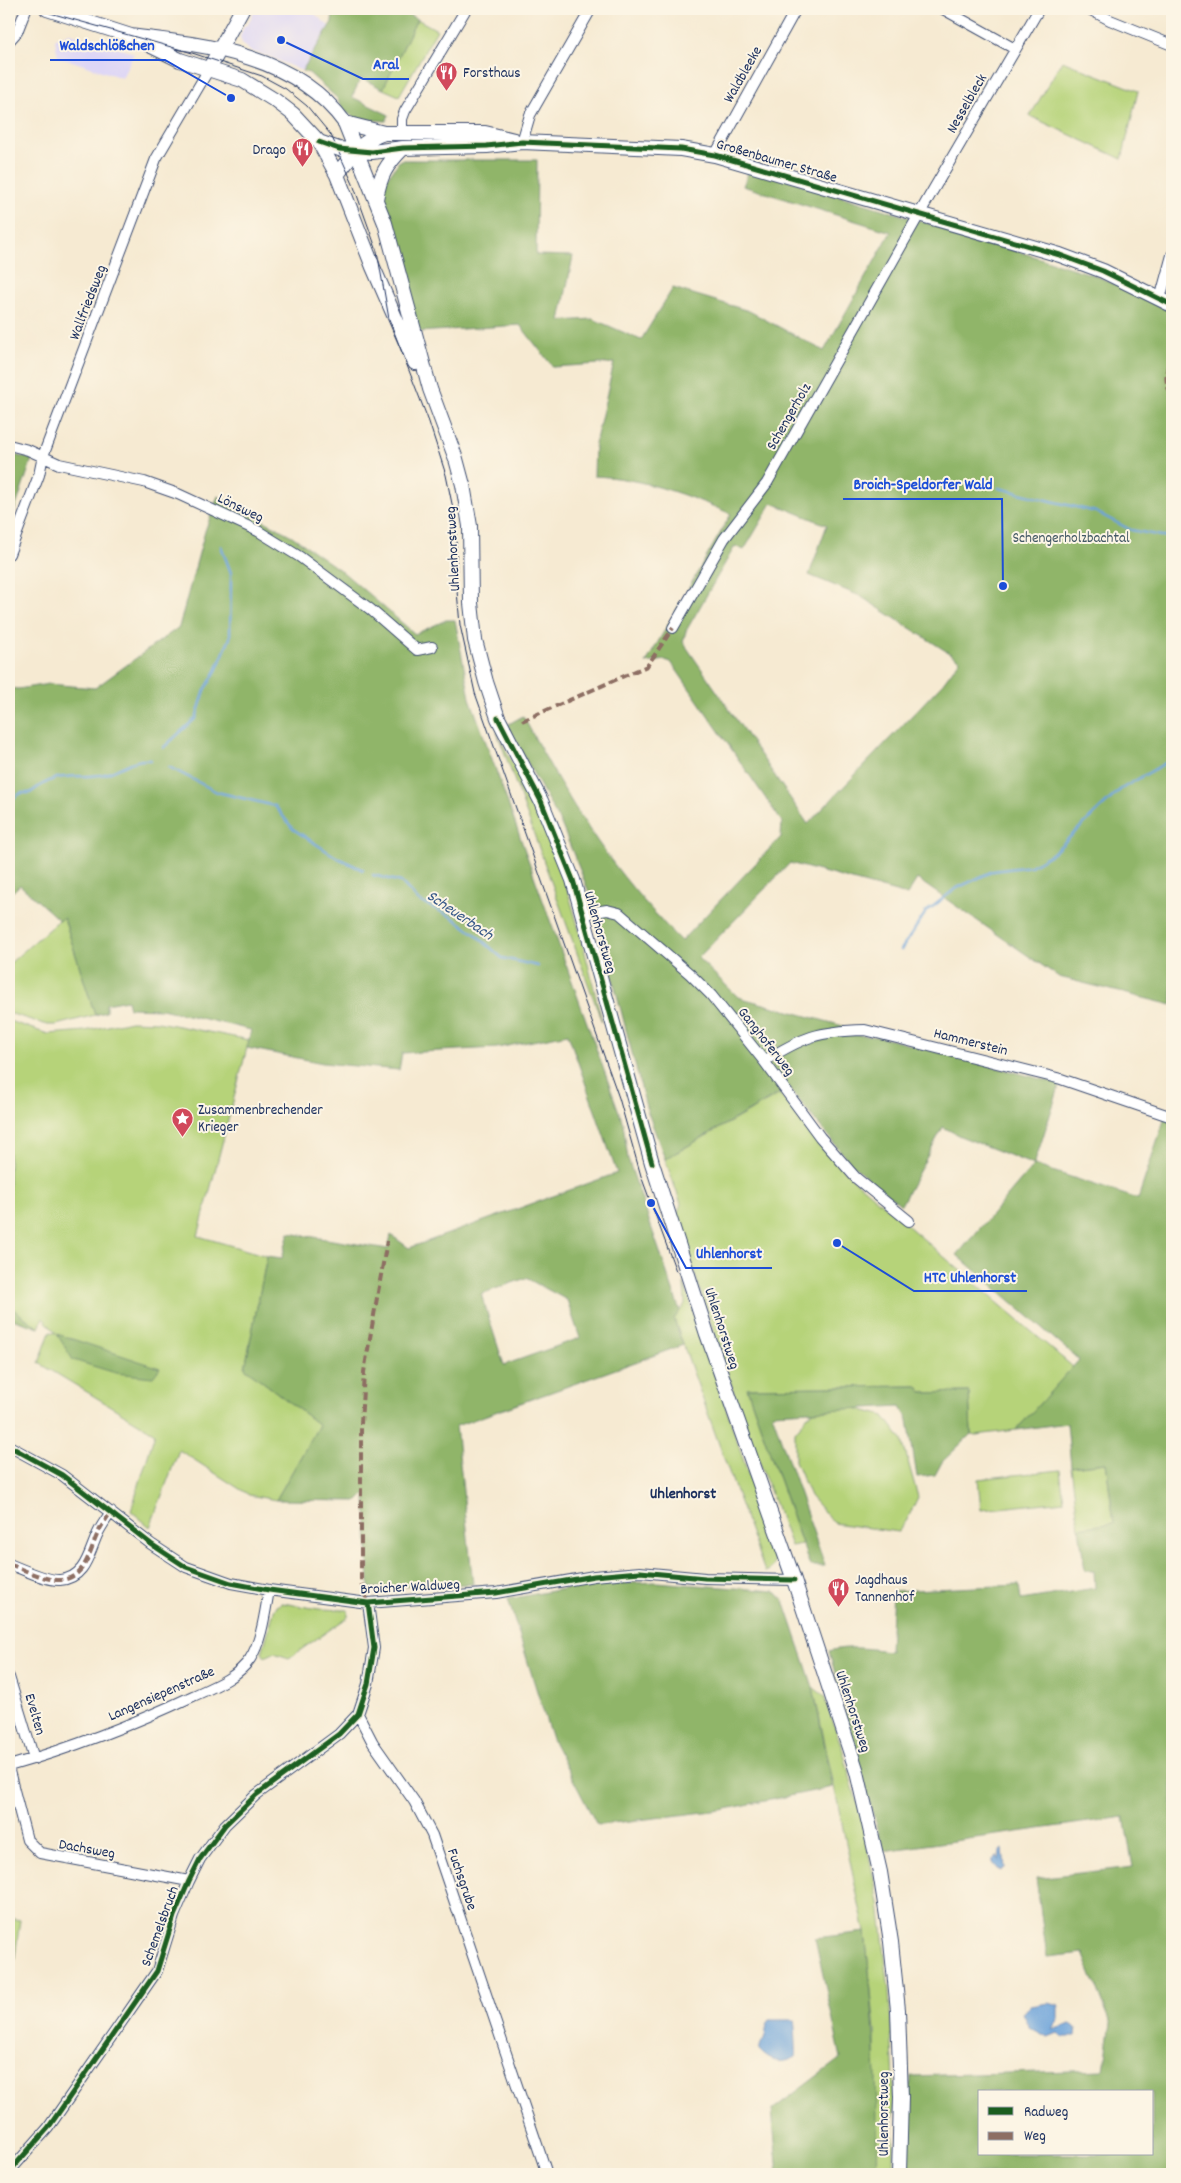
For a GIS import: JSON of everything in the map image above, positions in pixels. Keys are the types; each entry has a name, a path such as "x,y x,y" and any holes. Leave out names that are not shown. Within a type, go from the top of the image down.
{"main road":[{"path":"47,9 131,36 180,60 242,80 276,100 294,114 319,142"},
{"path":"209,69 242,9"},
{"path":"131,36 191,43 261,61 308,85 334,109 345,123 357,150"},
{"name":"Großenbaumer Straße","path":"345,123 384,132 485,133 522,142 573,146 652,147 715,155 1060,255 1103,271 1166,302"},
{"path":"337,176 357,150 374,136 384,132"},
{"name":"Großenbaumer Straße","path":"319,142 339,149 372,152 403,148 487,146 522,142"},
{"name":"Uhlenhorstweg","path":"319,142 337,176 373,267 414,362 430,389"},
{"path":"376,199 379,182 386,167 403,148"},
{"name":"Uhlenhorstweg","path":"357,150 393,249 430,389 456,459 467,504 470,526 471,603 475,640 486,682 498,718 554,831 583,914 652,1163 707,1334 794,1580 857,1772 880,1872 891,1942 898,2010 901,2097 899,2174"}],"street":[{"path":"9,42 17,32 26,9"},
{"path":"402,132 402,119 405,111 466,9"},
{"path":"522,142 530,115 591,9"},
{"name":"Waldbleeke","path":"715,155 796,9"},
{"path":"944,9 1015,49"},
{"name":"Nesselbleck","path":"920,213 1039,9"},
{"path":"1089,9 1110,20 1172,45"},
{"name":"Wallfriedsweg","path":"9,554 156,159 209,69"},
{"name":"Schengerholz","path":"673,628 724,540 766,483 920,213"},
{"path":"1166,302 1172,255"},
{"name":"Lönsweg","path":"9,445 44,456 59,464 144,482 178,494 258,531 300,557 370,609 417,650 432,647"},
{"name":"Ganghoferweg","path":"583,914 608,910 619,913 704,988 764,1061 820,1137 850,1171 909,1221"},
{"name":"Hammerstein","path":"764,1061 811,1035 836,1031 864,1030 1061,1079 1172,1117"},
{"name":"Broicher Waldweg","path":"9,1446 62,1475 151,1544 186,1567 231,1584 368,1603 496,1593 594,1576 640,1572 705,1578 794,1580"},
{"path":"9,1564 49,1579 60,1580 70,1577 84,1566 98,1532 111,1512"},
{"name":"Langensiepenstraße","path":"9,1766 34,1759 159,1713 225,1681 244,1665 255,1649 269,1590"},
{"path":"358,1714 368,1684 374,1648 368,1603"},
{"name":"Evelten","path":"9,1677 34,1759"},
{"name":"Schemelsbruch","path":"9,2172 48,2128 157,1972 174,1916 189,1882 200,1859 225,1824 256,1795 339,1734 358,1714"},
{"name":"Fuchsgrube","path":"358,1714 373,1743 414,1801 432,1835 547,2174"},
{"name":"Dachsweg","path":"9,1770 27,1840 40,1853 189,1882"}],"shaded area":[{"path":"256,9 309,9 329,26 302,71 268,56 250,51 242,43 240,37 244,26 247,25"},
{"path":"70,33 134,53 122,78 58,58 55,39"}],"green space":[{"path":"333,9 374,9 381,13 384,9 398,9 417,19 383,89 361,78 352,97 389,115 386,121 357,119 343,110 337,98 309,73 302,71 332,22"},
{"path":"417,19 437,30 399,96 383,89"},
{"path":"1062,61 1138,91 1122,159 1030,116"},
{"name":"Schengerholzbachtal","path":"400,160 537,160 536,255 573,256 560,321 593,319 641,340 673,288 749,311 824,351 891,232 743,186 750,168 1097,276 1172,312 1172,1005 1059,977 917,879 907,895 790,863 698,958 738,997 843,1026 843,1034 880,1037 1060,1084 1034,1165 960,1136 943,1127 901,1205 851,1164 789,1088 665,1159 646,1107 593,902 562,826 507,725 523,716 551,768 598,842 633,888 681,941 781,837 782,822 671,662 665,660 646,663 731,514 698,500 647,484 612,477 594,476 595,444 614,363 553,367 520,325 419,332 383,199 383,184","holes":["772,503 827,525 809,575 860,596 960,660 943,683 808,824 683,642 686,631 735,546 744,550"]},
{"path":"9,454 32,459 9,527"},
{"path":"218,496 292,536 344,573 415,634 446,620 455,620 470,698 623,1123 628,1159 680,1311 674,1319 683,1345 456,1426 473,1584 369,1588 366,1493 358,1501 276,1500 319,1425 245,1368 267,1256 282,1258 289,1233 388,1249 391,1235 409,1248 617,1173 568,1034 497,1048 402,1053 399,1070 323,1063 247,1048 251,1030 162,1009 129,1008 127,1000 106,1004 106,1012 95,1015 64,918 59,920 20,885 9,895 9,688 18,689 49,684 95,688 179,627 205,531","holes":["526,1278 567,1300 580,1338 504,1365 481,1294"]},
{"path":"497,732 540,820 562,874 579,929 602,1022"},
{"path":"64,918 95,1015 56,1025 47,1025 9,1013 9,964 59,920"},
{"path":"9,1021 48,1034 85,1031 131,1021 158,1022 249,1040 198,1236 267,1256 245,1368 319,1425 276,1500 249,1495 179,1450 150,1527 131,1511 155,1433 39,1363 50,1332 56,1333 43,1318 39,1328 9,1306"},
{"path":"780,1094 816,1139 853,1179 1073,1367 1016,1430 976,1435 971,1434 969,1392 922,1393 917,1386 747,1388 802,1544 791,1546 738,1405 676,1217 681,1204 665,1159"},
{"path":"1165,1117 1172,1120 1172,2174 907,2174 911,2076 1104,2070 1111,2023 1083,1953 1047,1957 1036,1878 1133,1867 1124,1817 883,1851 829,1651 852,1648 890,1651 893,1591 1019,1585 1021,1600 1095,1588 1094,1571 1085,1571 1079,1528 1114,1523 1106,1463 1071,1467 1067,1423 1016,1430 1079,1360 957,1255 1034,1165 1138,1199"},
{"path":"684,1283 776,1557 773,1566 765,1572 674,1319 685,1304"},
{"path":"9,1306 39,1328 9,1318"},
{"path":"57,1334 160,1368 153,1377 116,1373 73,1360"},
{"path":"918,1386 922,1393 969,1392 971,1434 942,1462 935,1475 917,1477 908,1420 901,1406 772,1413 825,1566 810,1566 747,1388"},
{"path":"855,1408 884,1416 902,1440 918,1497 907,1520 898,1532 834,1523 810,1496 795,1461 795,1432 812,1411"},
{"path":"1106,1463 1114,1523 1079,1528 1071,1467"},
{"path":"1060,1470 1064,1501 981,1510 978,1479"},
{"path":"656,1582 775,1591 784,1601 813,1687 833,1787 721,1810 597,1825 552,1739 508,1599 585,1585"},
{"path":"282,1603 319,1609 348,1610 348,1617 289,1658 274,1653 265,1657 262,1653 274,1611"},
{"path":"813,1687 824,1696 843,1751 861,1817 879,1903 889,1991 894,2080 893,2174 876,2174 875,2030 865,1932"},
{"path":"9,1918 20,1920 13,1972 9,1979"},
{"path":"865,1932 875,2053 877,2113 876,2174 778,2174 772,2110 841,2058 815,1938"}],"water":[{"path":"1003,1849 1005,1868 1000,1871 993,1863 993,1859 997,1855 999,1861 1000,1851"},
{"path":"1049,2003 1059,2006 1059,2019 1053,2030 1071,2024 1076,2028 1075,2037 1063,2037 1058,2033 1048,2037 1029,2027 1022,2013 1031,2006"},
{"path":"770,2020 794,2020 796,2057 781,2062 768,2058 760,2051 767,2024"}],"waterway":[{"path":"999,488 1096,512 1131,530 1172,538"},
{"path":"163,748 196,718 205,690 216,671 230,638 231,573 221,546"},
{"path":"901,950 926,912 955,889 993,871 1031,866 1053,853 1121,789 1172,759"},
{"path":"9,799 21,793 30,793 57,778 100,775 136,761 151,760"},
{"name":"Scheuerbach","path":"169,767 217,792 275,806 293,829 336,857 363,870"},
{"name":"Scheuerbach","path":"373,875 401,882 419,901 452,917 474,933 502,958 538,966"}],"tram line":[{"path":"36,9 189,52 262,76 286,89 307,106 331,135 353,184 377,251 389,319 429,422 446,475 456,523 457,591 460,625 475,693 619,1098 641,1176 676,1271"}],"marked path":[{"path":"1172,352 1166,375 1167,385 1172,397"},
{"path":"522,721 647,666 673,628"},
{"path":"368,1603 361,1583 361,1424 364,1372 387,1241"},
{"path":"9,1564 48,1579 60,1580 69,1578 82,1569 99,1531 111,1512"}],"cycle path":[{"path":"319,142 339,149 372,152 403,148 487,146 522,142 681,149 715,155 1060,255 1103,271 1172,305"},
{"path":"498,718 541,801 573,880 652,1163"},
{"path":"9,1446 62,1475 151,1544 186,1567 231,1583 269,1590 368,1603 496,1593 594,1576 640,1572 705,1578 794,1580"},
{"path":"9,2172 48,2128 157,1971 174,1916 189,1881 200,1859 225,1825 256,1795 339,1734 358,1714 368,1684 374,1648 368,1603"}],"place":[{"name":"Aral","path":"281,40"},
{"name":"Forsthaus","path":"447,91"},
{"name":"Waldschlößchen","path":"231,98"},
{"name":"Drago","path":"302,168"},
{"name":"Broich-Speldorfer Wald","path":"1003,586"},
{"name":"Zusammenbrechender Krieger","path":"182,1137"},
{"name":"Uhlenhorst","path":"651,1203"},
{"name":"HTC Uhlenhorst","path":"837,1243"},
{"name":"Jagdhaus Tannenhof","path":"839,1607"}],"district":[{"name":"Uhlenhorst","path":"683,1492"}]}
